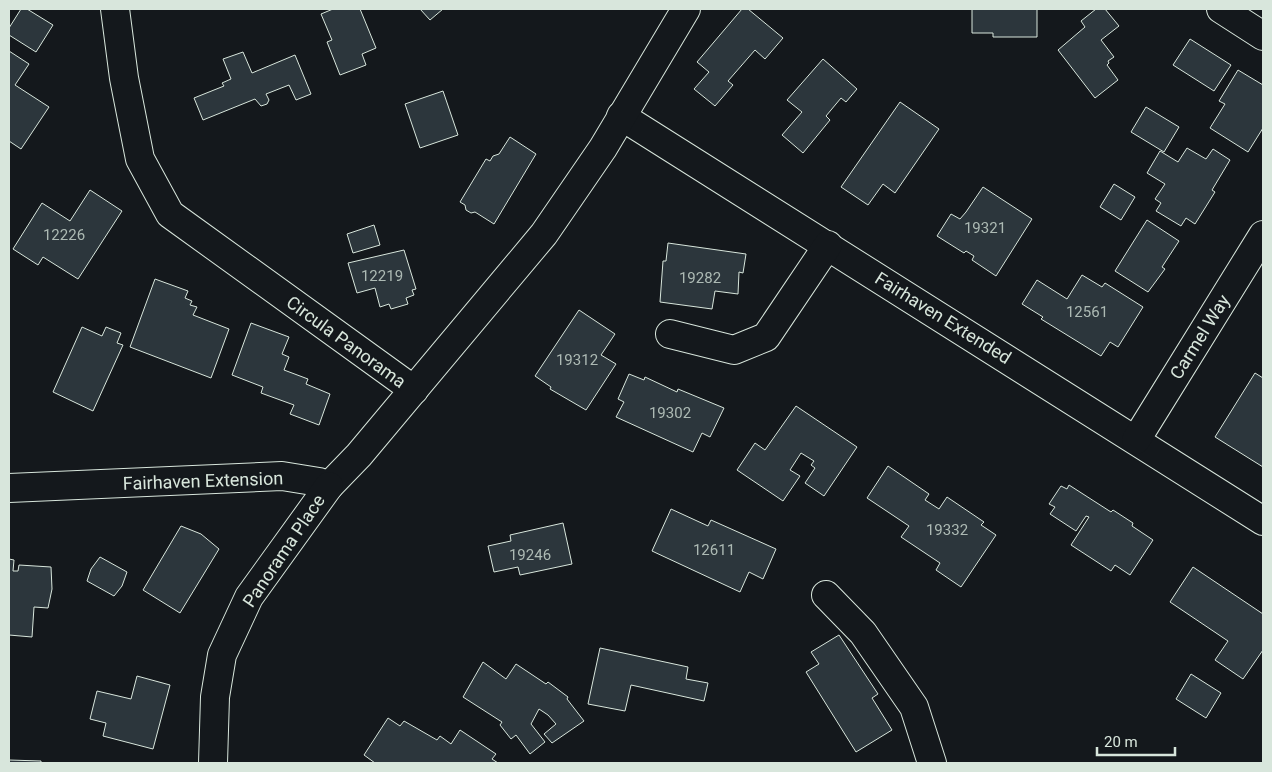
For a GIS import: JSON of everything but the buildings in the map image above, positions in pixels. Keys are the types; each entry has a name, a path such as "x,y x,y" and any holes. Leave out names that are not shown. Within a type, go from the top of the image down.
{"street":[{"name":"Circula Panorama","path":"115,9 124,78 140,159 170,214 414,390 544,234 603,148 686,9"},
{"path":"1221,9 1263,36"},
{"name":"Fairhaven Extended","path":"621,116 1263,521"},
{"name":"Carmel Way","path":"1136,440 1263,235"},
{"path":"670,334 734,350 766,337 828,245"},
{"path":"329,486 360,455 414,390"},
{"name":"Fairhaven Extension","path":"9,488 282,476 318,482 329,486"},
{"name":"Panorama Place","path":"213,763 215,697 222,655 250,597 329,486"},
{"path":"826,595 863,633 914,707 932,763"}]}
